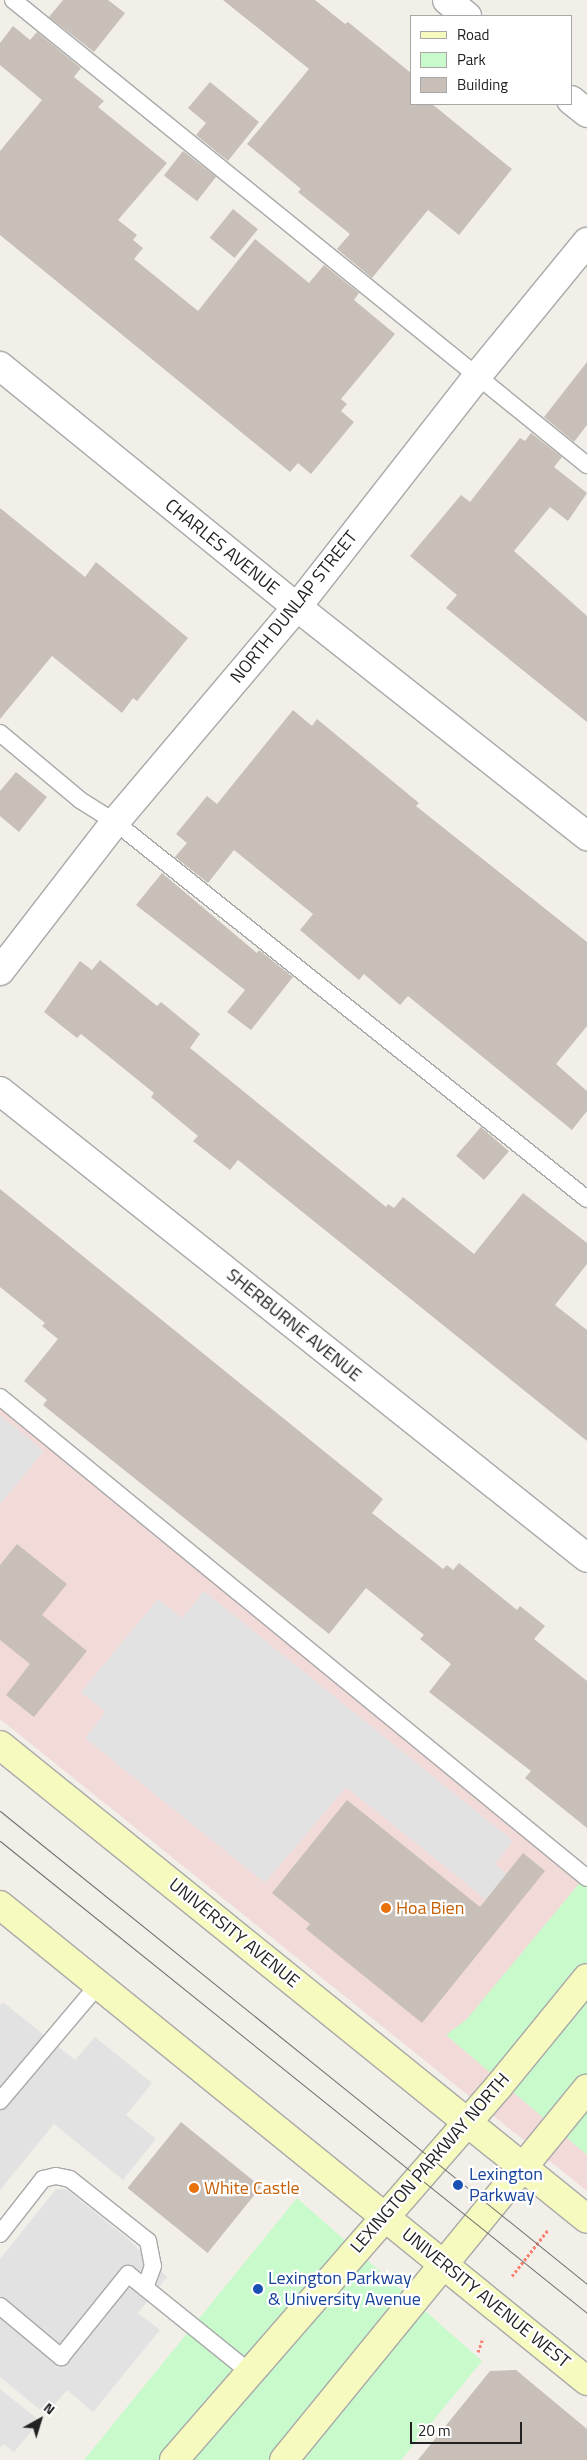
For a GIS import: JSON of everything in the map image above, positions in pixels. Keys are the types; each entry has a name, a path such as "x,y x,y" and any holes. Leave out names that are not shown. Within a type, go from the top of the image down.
{"main road":[{"name":"UNIVERSITY AVENUE","path":"0,1745 468,2121"},
{"path":"2,1910 100,1984 384,2215"},
{"name":"LEXINGTON PARKWAY NORTH","path":"174,2460 248,2371 468,2121 587,1978"},
{"path":"284,2460 587,2089"},
{"path":"468,2121 578,2212"},
{"name":"UNIVERSITY AVENUE WEST","path":"384,2215 587,2381"}],"street":[{"path":"447,0 466,15"},
{"path":"572,101 587,113"},
{"name":"NORTH DUNLAP STREET","path":"0,970 115,822 297,607 478,375 587,242"},
{"name":"CHARLES AVENUE","path":"0,366 297,607 587,836"},
{"name":"SHERBURNE AVENUE","path":"0,1091 587,1558"}],"lane":[{"path":"13,0 587,465"},
{"path":"0,733 80,800 115,822 587,1199"},
{"path":"0,1397 587,1878"},
{"path":"0,2101 100,1984"},
{"path":"0,2234 43,2179 56,2176 70,2180 148,2241 153,2266 146,2288"},
{"path":"0,2306 61,2357 128,2274 248,2371"}],"path":[{"path":"478,2352 494,2306 523,2261 578,2212"}],"shaded area":[{"path":"0,1397 587,1878 587,2191 0,1719"},
{"path":"0,1415 44,1451 0,1504"},
{"path":"204,1591 513,1841 495,1864 524,1888 504,1914 346,1787 265,1883 85,1738 106,1712 81,1692 158,1599 182,1618"},
{"path":"3,2002 75,2060 95,2037 152,2083 126,2115 156,2139 123,2180 54,2124 0,2190 0,2006"},
{"path":"56,2189 66,2189 127,2238 167,2277 138,2313 160,2330 93,2412 67,2390 46,2415 0,2377 0,2259"},
{"path":"0,2389 40,2421 14,2452 4,2444 0,2448"}],"green space":[{"name":"Lexington Parkway","path":"587,1874 587,2155 446,2035 467,2019"},
{"path":"297,2198 482,2361 401,2460 84,2460"}],"building":[{"path":"63,0 108,0 125,13 94,52 49,17"},
{"path":"223,0 315,0 345,24 348,22 410,72 410,105 433,105 512,169 459,235 428,210 372,278 337,249 350,234 298,192 301,189 247,144 309,69"},
{"path":"13,26 30,40 37,32 81,68 74,77 104,101 98,107 167,163 118,220 137,235 133,240 143,248 134,259 198,311 255,239 309,283 324,265 359,293 354,300 395,334 341,399 347,404 341,411 354,422 311,474 298,463 290,472 0,235 0,151 42,100 0,65 0,43"},
{"path":"210,82 259,122 228,161 196,135 206,123 188,108"},
{"path":"183,151 216,177 197,201 164,175"},
{"path":"233,209 258,229 235,258 210,238"},
{"path":"587,362 587,425 574,442 544,417"},
{"path":"531,433 562,457 554,467 587,493 568,521 550,507 514,551 587,616 587,722 446,608 457,595 410,556 461,495 470,502 520,438 525,441"},
{"path":"0,508 85,577 96,562 188,638 137,701 133,698 122,713 52,656 0,719"},
{"path":"293,710 312,726 317,719 419,803 416,806 587,942 587,1026 556,1064 587,1091 587,1111 572,1130 408,996 400,1005 364,974 359,980 300,930 313,914 234,850 208,883 175,857 187,843 176,834 207,796 217,804"},
{"path":"16,772 47,797 19,832 0,816 0,791"},
{"path":"162,873 257,953 259,950 293,977 251,1030 227,1012 245,990 136,905"},
{"path":"100,960 157,1006 161,1002 200,1034 190,1048 386,1207 388,1204 394,1208 403,1197 474,1254 523,1193 587,1243 587,1264 555,1305 587,1330 587,1441 238,1160 230,1170 193,1141 198,1136 151,1097 154,1093 81,1034 77,1038 44,1012 80,961 92,970"},
{"path":"481,1127 509,1151 484,1180 456,1156"},
{"path":"0,1189 383,1499 372,1513 443,1569 447,1565 453,1570 459,1563 517,1610 520,1606 545,1626 534,1639 587,1681 587,1828 525,1778 531,1771 429,1692 451,1664 420,1639 424,1635 366,1588 329,1634 43,1405 47,1400 24,1381 58,1339 42,1326 45,1323 0,1287"},
{"path":"17,1544 67,1584 42,1615 87,1651 34,1717 6,1695 30,1664 0,1640 0,1565"},
{"name":"Hoa Bien","path":"347,1800 480,1907 523,1853 545,1871 422,2023 306,1929 310,1924 272,1893"},
{"name":"White Castle","path":"181,2122 261,2187 208,2253 128,2188"},
{"path":"516,2370 587,2429 587,2460 418,2460 490,2371"}],"tram line":[{"path":"0,1811 587,2284"},
{"path":"0,1841 587,2313"}],"place":[{"name":"Hoa Bien","path":"386,1908"},
{"name":"Lexington Parkway","path":"458,2185"},
{"name":"White Castle","path":"194,2188"},
{"name":"Lexington Parkway & University Avenue","path":"258,2289"}]}
